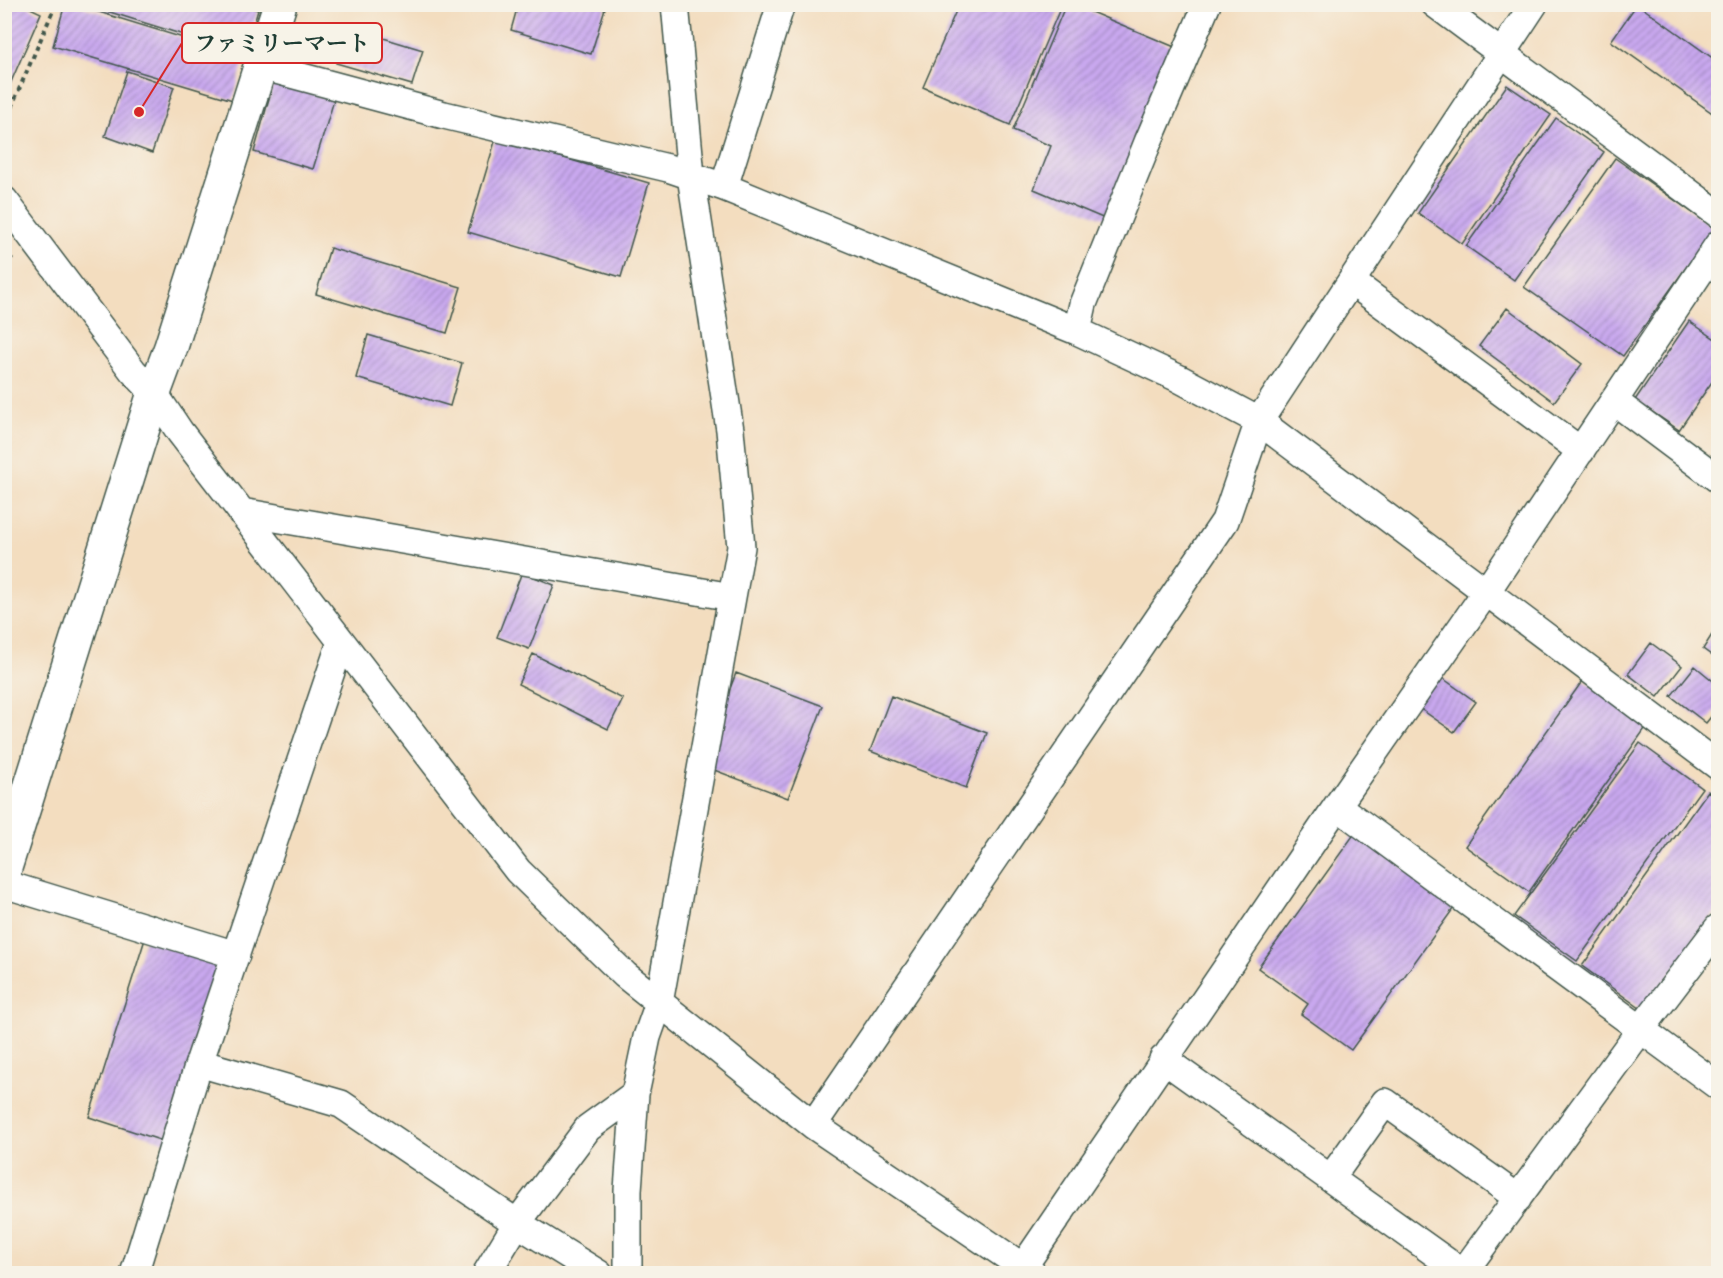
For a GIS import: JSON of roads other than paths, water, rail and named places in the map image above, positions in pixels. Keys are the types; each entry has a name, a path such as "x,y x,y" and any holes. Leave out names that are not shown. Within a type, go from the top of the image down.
{"street":[{"path":"4,871 154,393 171,347 280,4"},
{"path":"628,1274 628,1190 635,1094 647,1037 659,1003 741,547 730,430 691,176 675,4"},
{"path":"724,187 781,4"},
{"path":"1077,331 1083,304 1148,142 1207,4"},
{"path":"1435,4 1719,214"},
{"path":"813,1125 1225,521 1259,421 1534,4"},
{"path":"261,66 444,115 668,168 724,187 1077,331 1178,378 1259,421 1719,766"},
{"path":"4,200 518,871 625,975 813,1125 1028,1270 1163,1059 1486,592 1719,245"},
{"path":"1352,282 1581,451"},
{"path":"1614,401 1719,479"},
{"path":"241,512 732,597"},
{"path":"134,1274 199,1063 341,642"},
{"path":"1337,806 1719,1086"},
{"path":"4,884 236,955"},
{"path":"1163,1059 1463,1273 1641,1029 1719,928"},
{"path":"199,1063 341,1104 517,1223 599,1274"},
{"path":"486,1274 517,1223 588,1128 635,1094"},
{"path":"1331,1178 1385,1102 1518,1198"}],"place":[{"name":"ファミリーマート","path":"139,112"}]}
